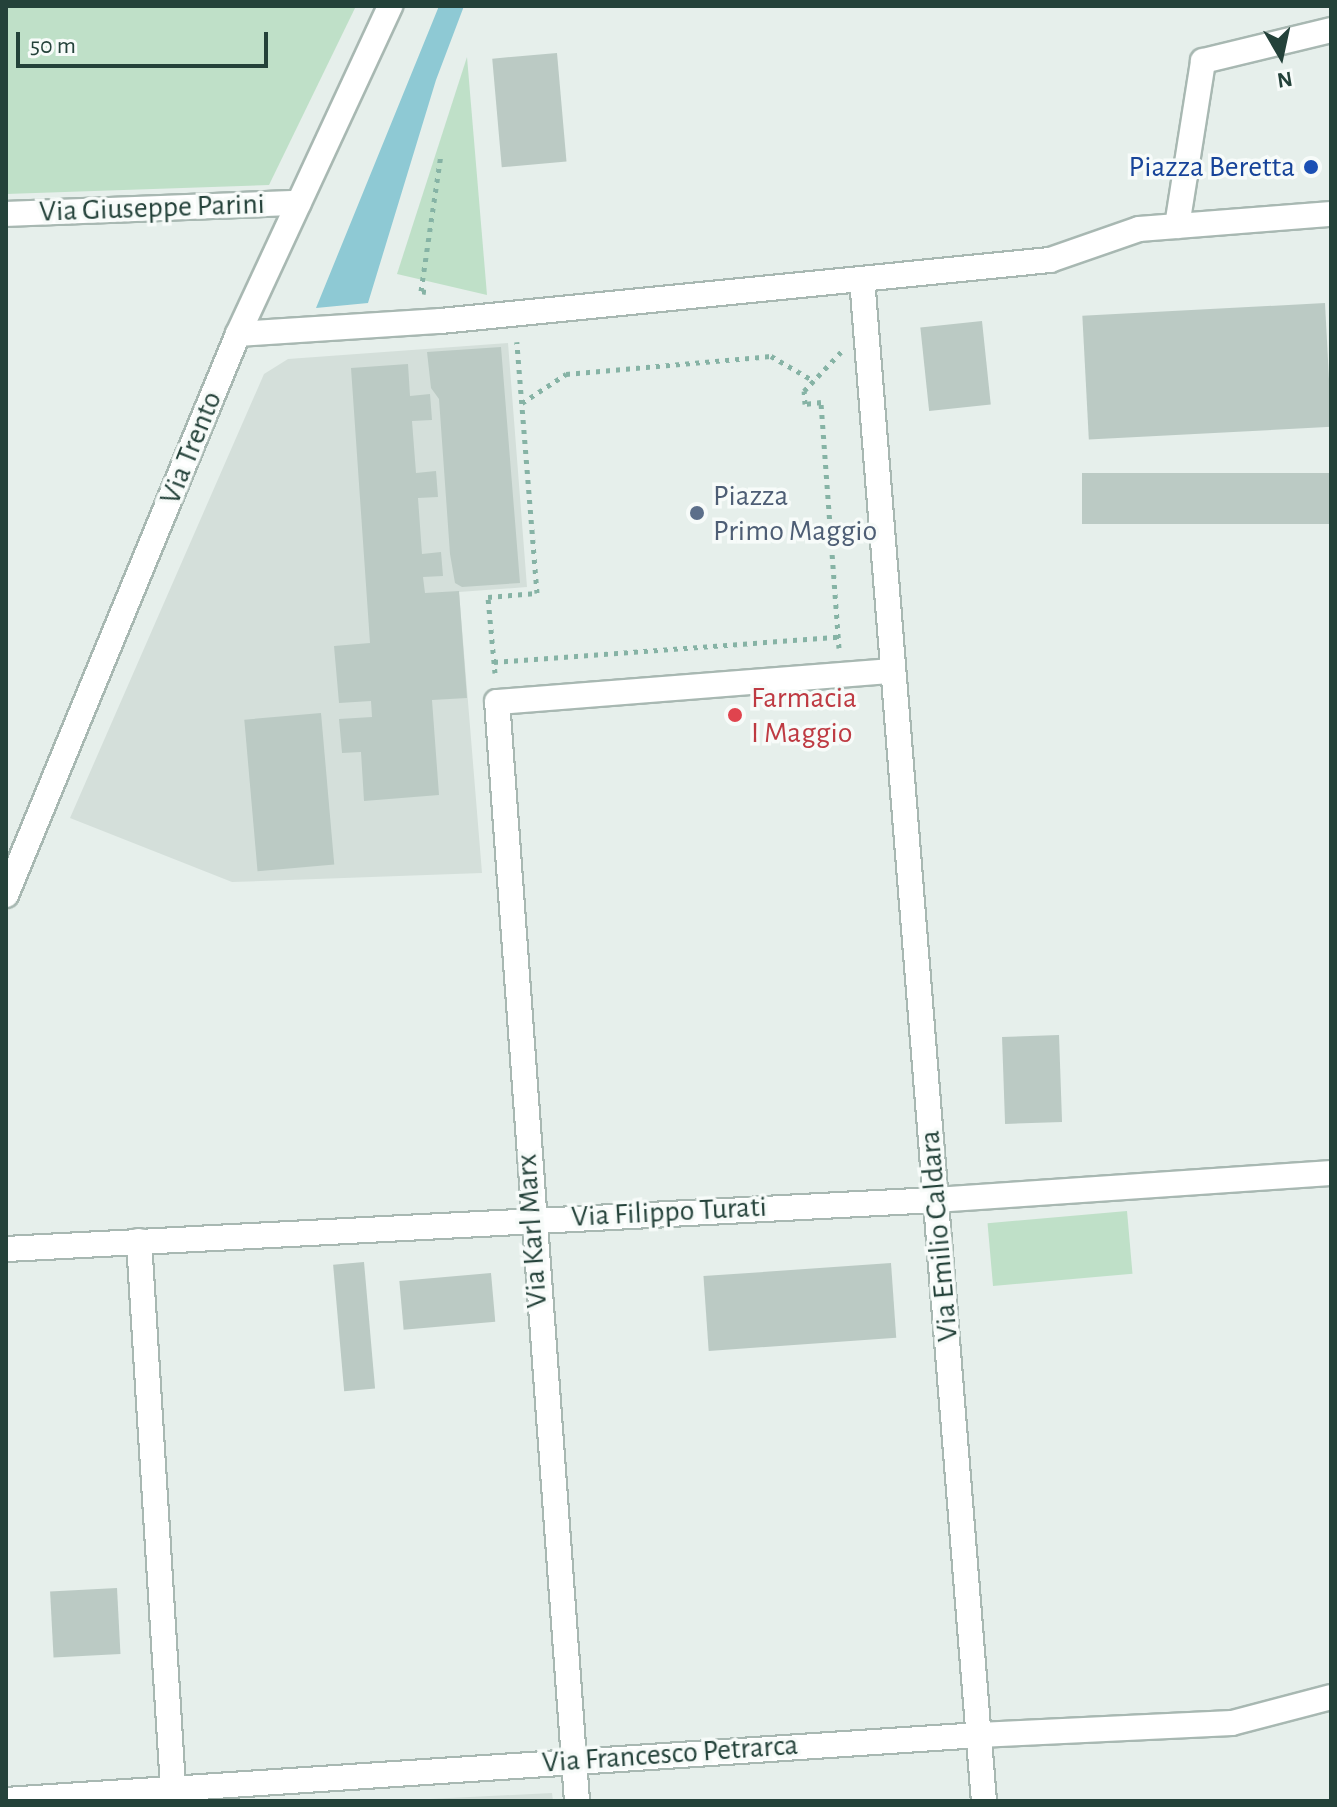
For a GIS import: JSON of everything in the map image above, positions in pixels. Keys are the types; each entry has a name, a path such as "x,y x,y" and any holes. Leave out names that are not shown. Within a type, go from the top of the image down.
{"street":[{"name":"Via Trento","path":"6,895 14,856 238,334 390,6"},
{"path":"1177,226 1203,61 1331,30"},
{"name":"Via Giuseppe Parini","path":"6,214 299,203"},
{"path":"238,334 441,321 1050,260 1139,229 1331,214"},
{"path":"497,702 893,671 862,279"},
{"name":"Via Emilio Caldara","path":"893,671 984,1801"},
{"name":"Via Karl Marx","path":"497,702 531,1219 577,1801"},
{"name":"Via Filippo Turati","path":"6,1249 936,1200 1331,1173"},
{"path":"139,1241 173,1788"},
{"name":"Via Francesco Petrarca","path":"6,1800 573,1760 1232,1723 1331,1697"}],"path":[{"path":"441,154 421,291 439,296 441,321"},
{"path":"497,702 488,597 537,593 516,336 502,337"},
{"path":"841,675 821,402 805,404 804,391 847,346 867,345"},
{"path":"522,403 566,374 771,356 814,381"},
{"path":"494,662 838,637"}],"shaded area":[{"path":"508,343 527,587 459,592 482,873 232,882 70,818 264,374 288,359"},
{"path":"552,1793 553,1801 389,1801"}],"green space":[{"path":"6,6 356,6 269,185 6,194"},
{"path":"467,57 487,295 397,274"},
{"path":"1127,1211 1132,1274 993,1286 988,1223"}],"water":[{"path":"439,6 464,6 436,80 368,303 316,308"}],"building":[{"path":"557,53 566,162 502,167 492,59"},
{"path":"1325,303 1331,427 1089,440 1082,316"},
{"path":"982,321 991,405 929,411 920,327"},
{"path":"501,347 520,583 462,587 455,583 450,554 439,399 431,388 427,352"},
{"path":"408,364 410,396 430,394 432,420 412,421 416,473 436,471 438,497 418,498 422,554 441,552 443,576 423,577 425,593 459,591 467,698 432,700 439,795 364,801 361,752 342,753 339,719 372,717 371,701 339,703 334,646 370,643 351,368"},
{"path":"1082,473 1331,473 1331,524 1082,524"},
{"path":"321,713 334,864 258,871 244,720"},
{"path":"1059,1035 1062,1122 1005,1124 1002,1037"},
{"path":"364,1262 375,1389 344,1391 333,1265"},
{"path":"891,1263 896,1338 709,1351 703,1276"},
{"path":"491,1273 495,1322 404,1330 399,1281"},
{"path":"117,1588 120,1654 54,1657 50,1592"}],"place":[{"name":"Piazza Beretta","path":"1311,167"},
{"name":"Piazza Primo Maggio","path":"697,513"},
{"name":"Farmacia I Maggio","path":"735,715"}]}
